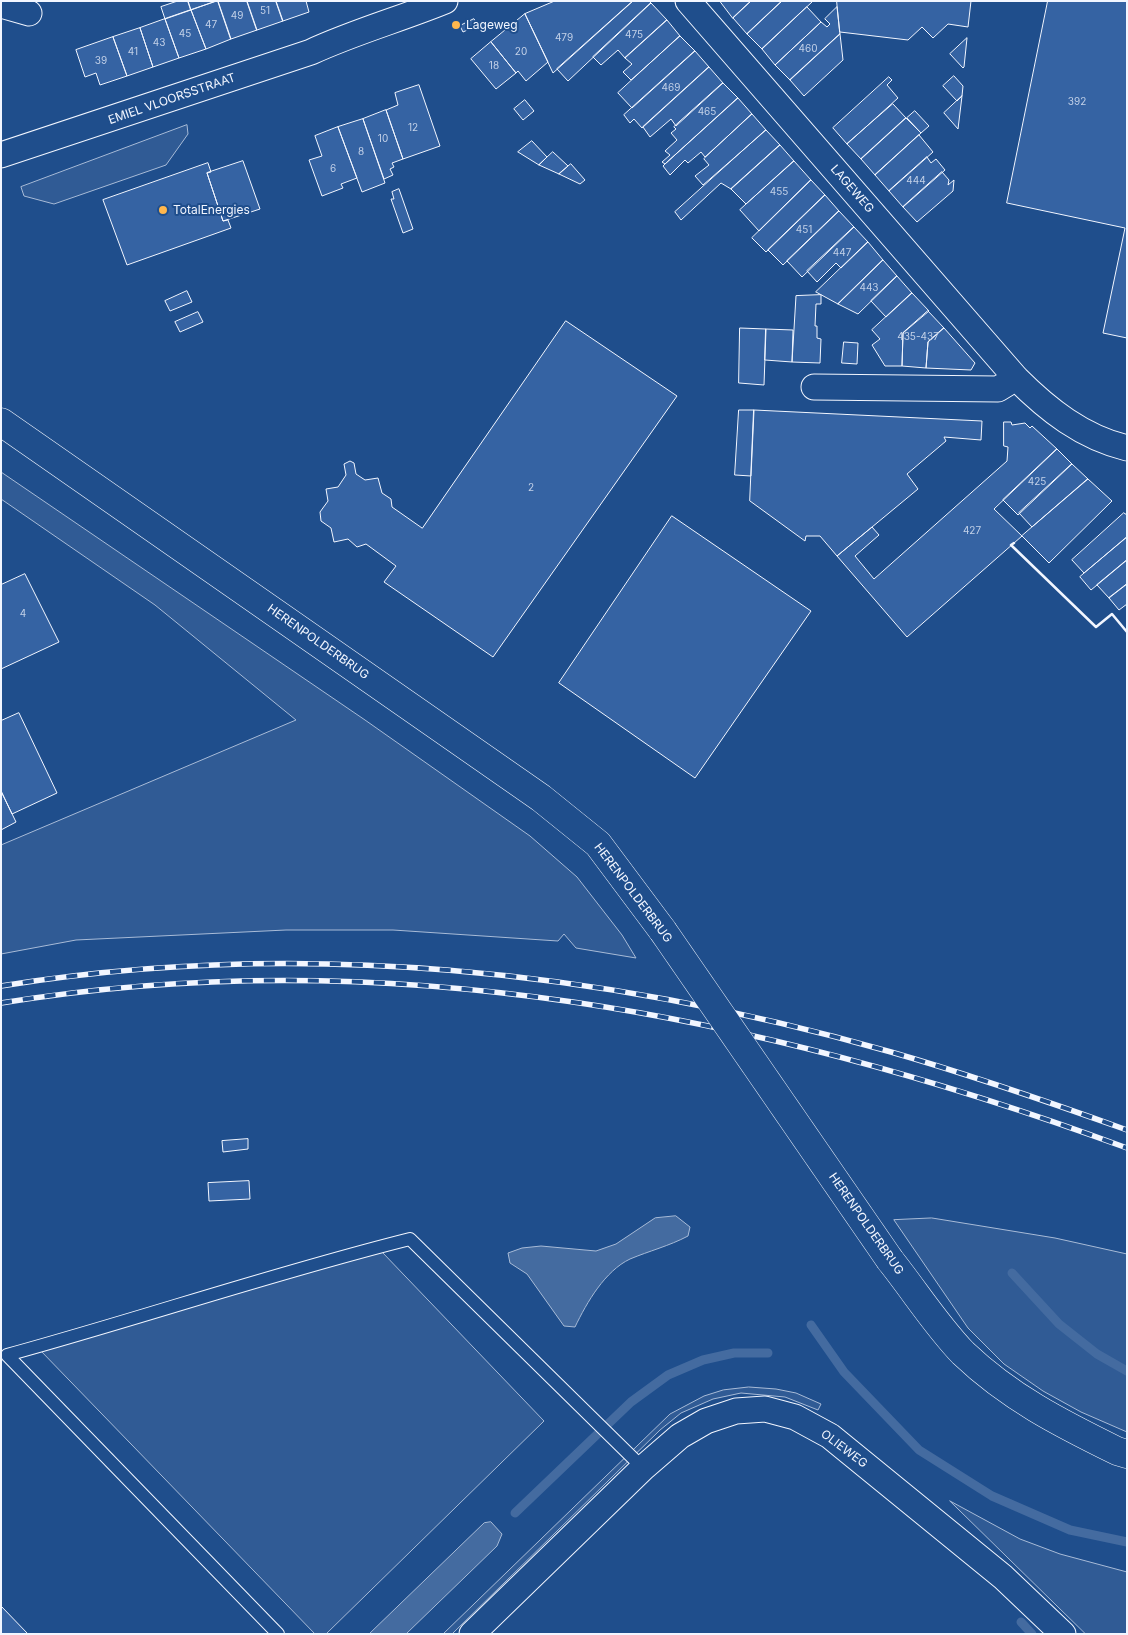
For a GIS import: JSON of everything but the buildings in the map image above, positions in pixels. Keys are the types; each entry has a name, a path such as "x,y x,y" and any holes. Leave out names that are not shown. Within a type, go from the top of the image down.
{"street":[{"name":"EMIEL VLOORSSTRAAT","path":"341,38 395,1"},
{"name":"EMIEL VLOORSSTRAAT","path":"1,156 311,52 341,38 405,18 445,1"},
{"name":"LAGEWEG","path":"688,1 1016,378 1042,403 1065,420 1086,432 1127,448"},
{"path":"1,5 29,13"},
{"path":"814,387 998,389 1016,378"},
{"name":"HERENPOLDERBRUG","path":"1,422 541,798 598,844 663,931 890,1260 962,1352 995,1380 1049,1418 1116,1451 1127,1454"},
{"name":"OLIEWEG","path":"472,1634 643,1468 680,1436 706,1420 736,1411 765,1409 795,1418 830,1436 1004,1578 1063,1634"}],"lane":[{"path":"278,1634 7,1355 85,1334 328,1260 410,1239 643,1468"}],"shaded area":[{"path":"187,125 188,134 166,165 54,204 24,196 21,187"},
{"path":"1,472 365,720 530,836 577,877 622,935 636,958 576,948 564,934 558,941 393,930 286,930 76,940 1,954 1,845 296,720 155,605 1,499"},
{"path":"676,1216 690,1227 688,1236 621,1264 598,1288 575,1327 564,1326 527,1274 510,1263 508,1253 522,1248 541,1246 596,1251 616,1244 655,1218"},
{"path":"932,1218 1055,1238 1127,1254 1127,1432 1081,1412 1043,1391 1004,1364 968,1328 894,1220"},
{"path":"382,1252 544,1421 326,1634 315,1634 39,1349"},
{"path":"749,1387 796,1393 821,1404 818,1410 785,1397 741,1393 713,1399 681,1413 660,1430 452,1634 443,1634 670,1414 704,1396 723,1390"},
{"path":"950,1501 1020,1539 1060,1554 1127,1572 1127,1634 1086,1634"},
{"path":"491,1522 502,1534 497,1546 406,1634 369,1634 484,1523"}],"waterway":[{"path":"1012,1273 1059,1324 1097,1354 1127,1371"},
{"path":"811,1325 844,1372 919,1450 992,1496 1070,1530 1127,1542"},
{"path":"515,1513 631,1402 668,1375 703,1360 734,1353 768,1353"},
{"path":"1021,1622 1032,1634"}],"railway":[{"path":"1,986 113,972 225,965 337,964 449,970 561,982 672,1000 782,1024 891,1052 1010,1089 1127,1130"},
{"path":"1,1003 145,986 289,980 431,986 573,1002 713,1027 853,1060 991,1101 1127,1148"}],"wall":[{"path":"1014,543 1011,545 1096,627 1112,614 1127,632"}],"place":[{"name":"Lageweg","path":"456,25"},
{"name":"TotalEnergies","path":"163,210"}]}
